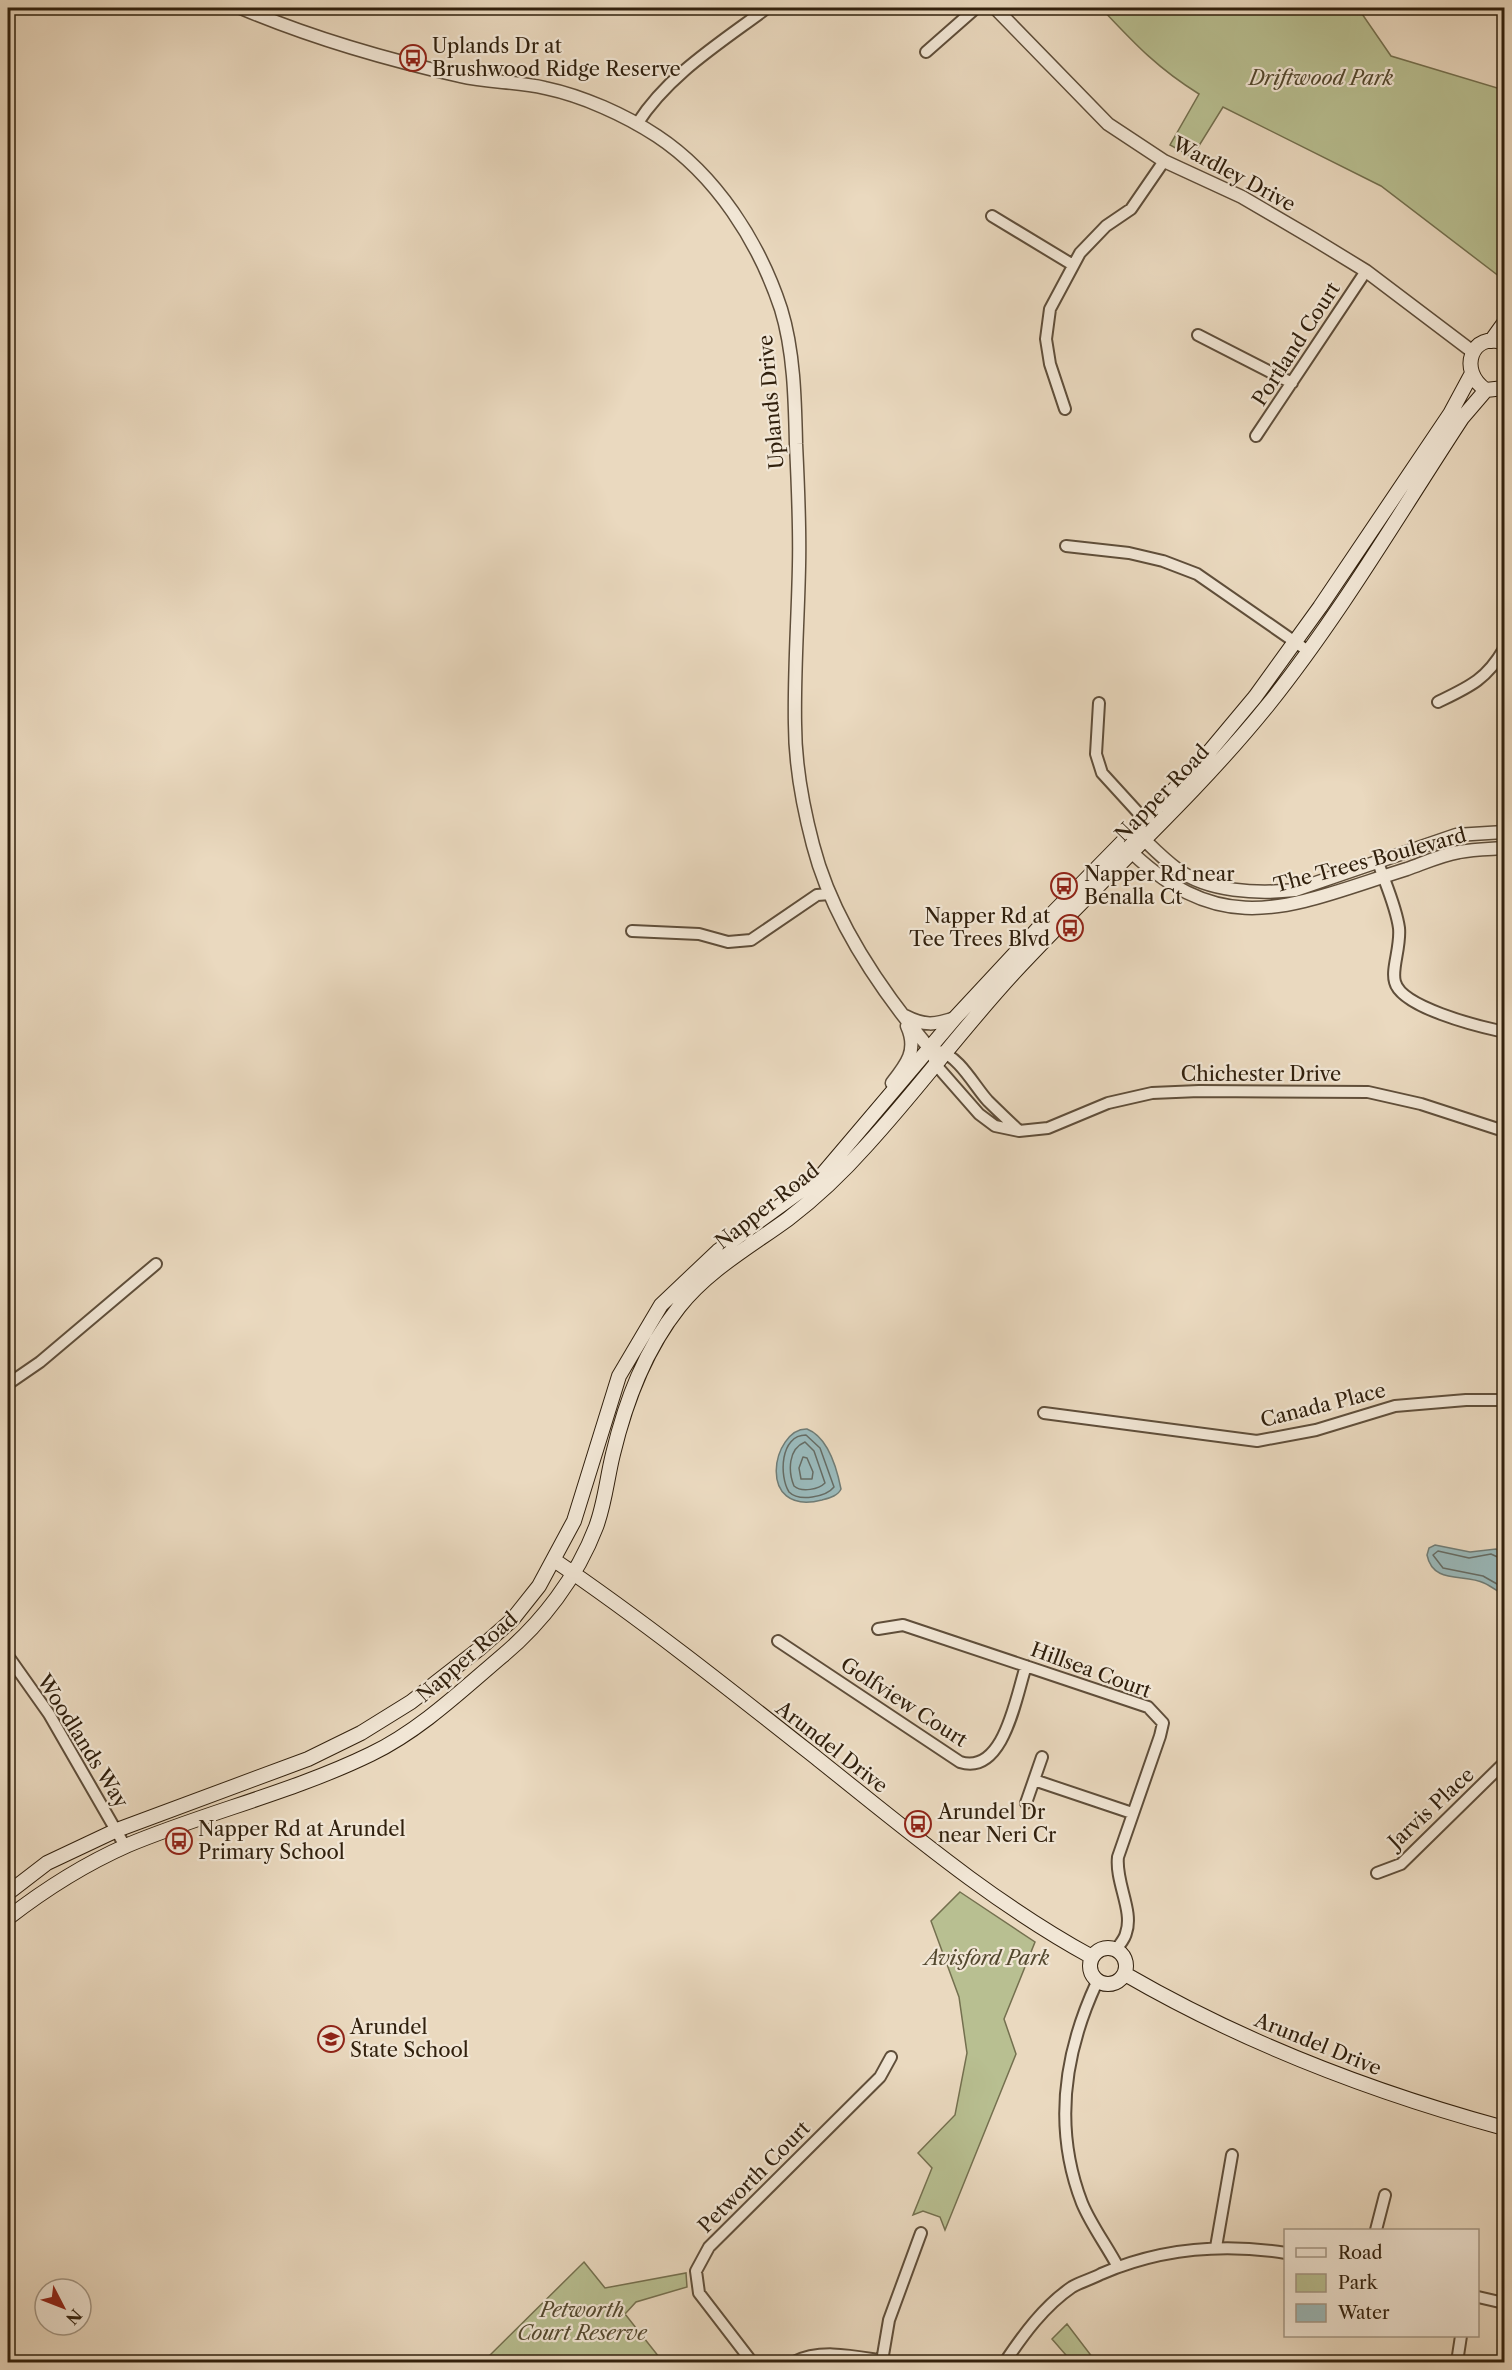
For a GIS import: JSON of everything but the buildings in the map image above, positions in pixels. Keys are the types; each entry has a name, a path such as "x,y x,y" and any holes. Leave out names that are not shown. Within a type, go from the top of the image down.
{"main road":[{"path":"1504,323 1498,342 1473,352 1469,367 1471,375 1486,390 1498,391 1504,388"},
{"name":"Napper Road","path":"8,1918 57,1883 125,1846 295,1785 376,1752 416,1726 507,1652 535,1625 573,1573 598,1521 624,1414 641,1368 668,1321 690,1293 708,1276 794,1215 828,1187 1020,966 1132,853 1145,831 1230,728 1294,641 1450,414 1471,375"},
{"name":"Napper Road","path":"8,1893 47,1863 117,1830 308,1759 379,1723 450,1672 510,1622 530,1600 574,1521 619,1376 661,1305 718,1251 821,1176 955,1018 1122,843 1145,831 1212,771 1268,704 1308,651 1462,418 1486,390"},
{"name":"Arundel Drive","path":"554,1560 962,1873 1064,1942 1092,1957"},
{"path":"1103,1949 1116,1950 1125,1960 1125,1974 1122,1979 1110,1985 1098,1982 1090,1971 1092,1957 1103,1949"},
{"name":"Arundel Drive","path":"1125,1974 1183,2007 1283,2053 1359,2083 1504,2128"}],"street":[{"name":"Uplands Drive","path":"241,8 301,33 366,54 468,78 546,88 586,101 637,124 659,137 683,157 728,205 767,272 782,312 794,386 799,563 795,729 803,794 814,847 830,894 890,1000 930,1049"},
{"path":"637,124 647,108 687,68 766,8"},
{"path":"926,52 976,8"},
{"name":"Wardley Drive","path":"996,8 1108,124 1164,161 1242,197 1366,271 1473,352"},
{"path":"1065,409 1050,364 1046,339 1050,309 1080,253 1106,226 1131,209 1164,161"},
{"path":"992,216 1073,265"},
{"name":"Portland Court","path":"1256,436 1366,271"},
{"path":"1198,335 1292,383"},
{"path":"1066,546 1129,553 1197,574 1308,651"},
{"path":"1438,702 1477,683 1494,666 1504,649"},
{"path":"1098,703 1096,754 1098,763 1102,773 1145,831"},
{"name":"The Trees Boulevard","path":"1145,831 1178,870 1195,878 1233,889 1272,892 1295,890 1456,835 1504,832"},
{"name":"The Trees Boulevard","path":"1122,843 1168,883 1186,894 1228,906 1273,908 1298,904 1458,852 1504,848"},
{"path":"1378,862 1399,925 1401,945 1395,963 1395,983 1406,999 1476,1026 1500,1031 1504,1027"},
{"path":"632,931 699,934 728,942 751,940 817,895 830,894"},
{"path":"901,1014 920,1024 932,1024 955,1018"},
{"path":"862,1130 870,1114 910,1059 911,1035 901,1014"},
{"path":"930,1049 946,1053 1019,1131"},
{"name":"Chichester Drive","path":"930,1049 936,1065 979,1114 995,1126 1019,1131 1048,1128 1108,1103 1152,1093 1199,1091 1368,1092 1421,1104 1504,1131"},
{"path":"8,1384 40,1362 156,1264"},
{"name":"Canada Place","path":"1044,1413 1257,1441 1316,1430 1395,1406 1466,1400 1504,1400"},
{"name":"Hillsea Court","path":"878,1629 903,1625 1148,1707 1157,1714 1162,1723 1160,1736 1118,1857 1116,1873 1128,1920 1126,1934 1116,1950"},
{"name":"Golfview Court","path":"778,1641 960,1762 972,1766 987,1760 1001,1741 1026,1666"},
{"name":"Woodlands Way","path":"8,1656 49,1714 125,1846"},
{"path":"1026,1803 1042,1757"},
{"name":"Jarvis Place","path":"1377,1873 1401,1864 1504,1763"},
{"path":"1034,1780 1132,1813"},
{"path":"1098,1982 1074,2040 1067,2079 1068,2149 1083,2205 1118,2267"},
{"name":"Petworth Court","path":"752,2362 699,2293 696,2271 709,2247 879,2077 891,2057"},
{"path":"1216,2247 1232,2155"},
{"path":"1376,2229 1385,2195"},
{"path":"794,2362 830,2354 887,2362 889,2320 921,2233"},
{"path":"1005,2362 1037,2318 1072,2287 1118,2267 1161,2254 1216,2247 1245,2247 1284,2253"},
{"path":"1479,2297 1504,2303"},
{"path":"1456,2362 1461,2337"}],"green space":[{"name":"Driftwood Park","path":"1101,8 1358,8 1391,56 1504,90 1504,280 1381,186 1223,107 1192,157 1170,145 1199,94 1158,65"},
{"name":"Avisford Park","path":"960,1892 1035,1942 1004,2019 1016,2054 945,2230 940,2217 923,2211 913,2215 932,2168 918,2153 955,2115 967,2053 959,1997 931,1921"},
{"name":"Petworth Court Reserve","path":"584,2262 605,2288 686,2273 687,2287 636,2302 625,2314 663,2362 483,2362"},
{"path":"1067,2324 1096,2362 1072,2362 1052,2339"}],"water":[{"path":"807,1429 821,1439 826,1446 834,1463 841,1489 836,1495 822,1500 801,1502 786,1496 779,1485 776,1470 785,1442 795,1432"},
{"path":"1435,1545 1470,1552 1496,1549 1504,1555 1504,1595 1476,1580 1436,1571 1427,1555 1429,1548"}],"place":[{"name":"Uplands Dr at Brushwood Ridge Reserve","path":"413,58"},
{"name":"Napper Rd near Benalla Ct","path":"1064,886"},
{"name":"Napper Rd at Tee Trees Blvd","path":"1070,928"},
{"name":"Arundel Dr near Neri Cr","path":"918,1824"},
{"name":"Napper Rd at Arundel Primary School","path":"179,1841"},
{"name":"Arundel State School","path":"331,2039"}]}
